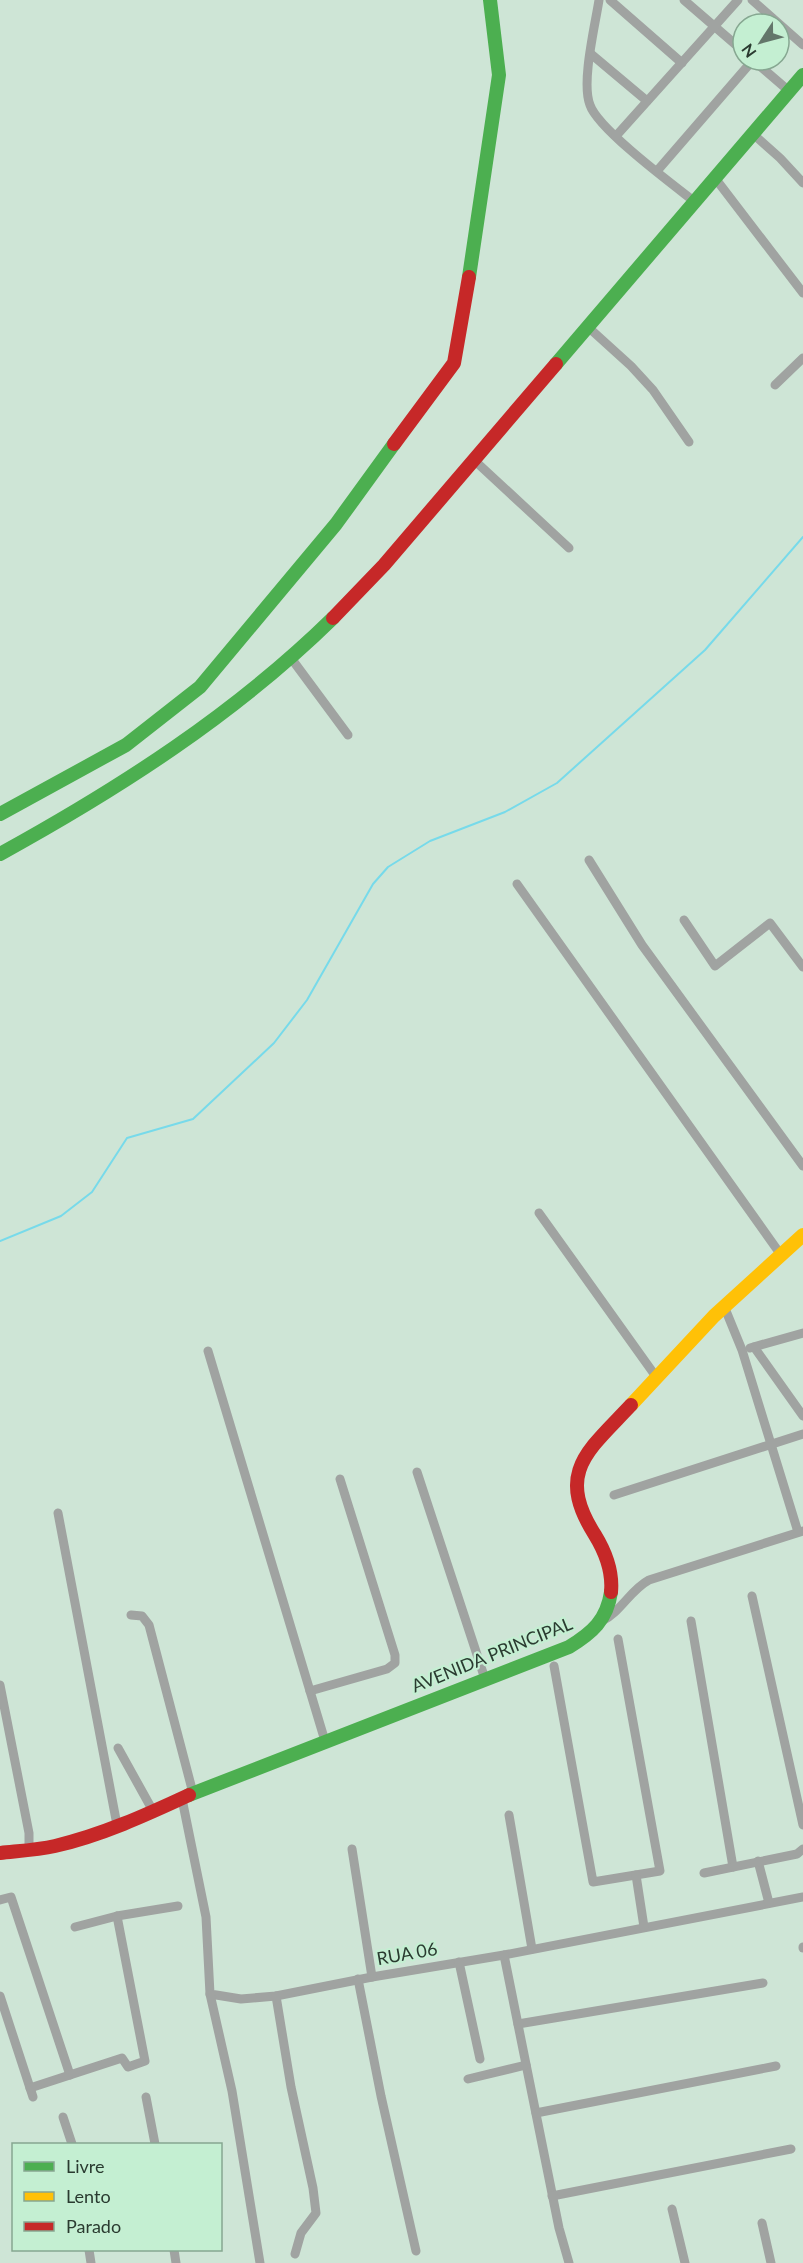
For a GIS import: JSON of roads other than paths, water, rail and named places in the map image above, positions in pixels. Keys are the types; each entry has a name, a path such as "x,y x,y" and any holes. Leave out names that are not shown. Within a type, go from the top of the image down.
{"street":[{"path":"0,814 126,745 200,687 336,524 454,363 475,244 499,75 490,0"},
{"path":"599,0 586,88 590,105 597,118 616,136 695,202"},
{"path":"610,0 682,63"},
{"path":"684,0 731,41"},
{"path":"616,136 738,0"},
{"path":"752,0 803,45"},
{"path":"591,54 647,101"},
{"path":"657,171 743,72"},
{"path":"767,72 789,91"},
{"path":"0,854 56,824 169,752 243,698 291,658 384,566 803,75"},
{"path":"753,134 803,183"},
{"path":"715,178 803,293"},
{"path":"588,327 631,366 653,390 689,441"},
{"path":"774,385 803,358"},
{"path":"474,460 568,548"},
{"path":"291,658 348,735"},
{"path":"589,860 642,945 803,1166"},
{"path":"517,884 781,1255"},
{"path":"684,920 715,966 770,924 803,967"},
{"path":"539,1213 657,1378"},
{"path":"602,1622 609,1610 612,1596 612,1575 605,1552 582,1511 576,1479 583,1460 590,1449 724,1306 803,1235"},
{"path":"602,1622 612,1617 641,1584 649,1580 801,1532 770,1445 742,1350 724,1306"},
{"path":"742,1350 803,1333"},
{"path":"754,1347 803,1416"},
{"path":"208,1351 325,1741"},
{"path":"614,1495 803,1434"},
{"path":"417,1472 485,1679"},
{"path":"310,1691 387,1669 395,1663 395,1655 340,1479"},
{"path":"58,1513 117,1825"},
{"path":"752,1596 803,1825"},
{"path":"130,1615 142,1616 149,1625 188,1796 206,1917 210,1994 232,2091 260,2263"},
{"path":"691,1621 734,1867"},
{"name":"AVENIDA PRINCIPAL","path":"0,1853 56,1845 117,1825 325,1741 569,1647 591,1633 602,1622"},
{"path":"554,1666 593,1882 660,1871 618,1639"},
{"path":"0,1685 29,1833 29,1850"},
{"path":"118,1748 153,1811"},
{"path":"509,1815 532,1949"},
{"path":"352,1849 372,1977"},
{"path":"704,1874 797,1854 803,1849"},
{"path":"758,1861 769,1903"},
{"path":"636,1875 644,1927"},
{"path":"0,1900 11,1897 70,2075"},
{"name":"RUA 06","path":"210,1994 241,1999 276,1996 803,1897"},
{"path":"75,1927 117,1916 178,1906"},
{"path":"0,1996 32,2092 70,2075 122,2058 128,2067 145,2061 117,1916"},
{"path":"504,1955 552,2196 569,2263"},
{"path":"459,1962 480,2059"},
{"path":"358,1979 381,2096 416,2251"},
{"path":"518,2024 763,1983"},
{"path":"276,1996 316,2213 301,2233 295,2254"},
{"path":"468,2079 526,2065"},
{"path":"536,2113 776,2066"},
{"path":"146,2097 155,2143"},
{"path":"63,2117 71,2143"},
{"path":"552,2196 791,2150"},
{"path":"672,2209 685,2263"},
{"path":"762,2223 771,2263"}],"waterway":[{"path":"0,1241 61,1216 92,1192 127,1138 193,1119 274,1043 307,1000 373,884 388,867 430,841 505,812 557,783 705,650 803,537"}]}
